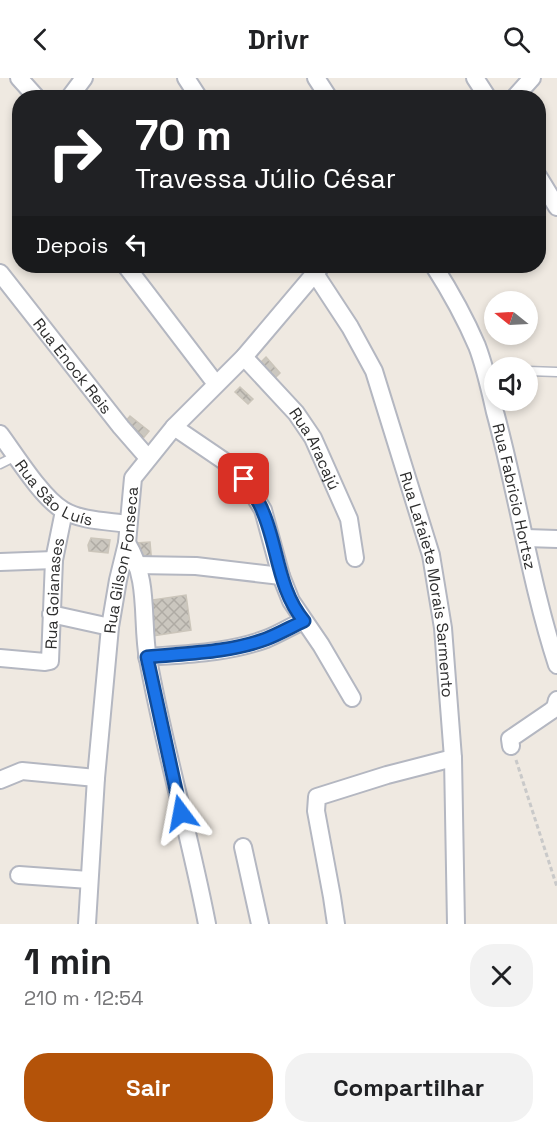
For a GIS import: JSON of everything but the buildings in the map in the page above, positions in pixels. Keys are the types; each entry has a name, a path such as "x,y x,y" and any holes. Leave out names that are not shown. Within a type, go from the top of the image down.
{"street":[{"path":"19,78 30,90"},
{"path":"521,90 532,78"},
{"name":"Rua Enock Reis","path":"0,273 148,458"},
{"path":"131,273 216,384"},
{"name":"Rua Gilson Fonseca","path":"87,924 96,778 110,627 127,543 133,478 174,427 244,357 311,273"},
{"name":"Rua Lafaiete Morais Sarmento","path":"318,273 374,371 428,545 443,627 453,758 456,924"},
{"name":"Rua Fabricio Hortsz","path":"438,273 452,295 484,361"},
{"name":"Rua Aracajú","path":"244,357 296,413 313,438 349,519 355,558"},
{"name":"Rua Fabricio Hortsz","path":"498,411 540,612 557,665"},
{"path":"174,427 227,463 244,479 263,510 281,576 294,607 321,645 352,698"},
{"name":"Rua São Luís","path":"0,434 30,476 64,511 128,524"},
{"name":"Rua Goianases","path":"0,658 49,662 54,560 64,511"},
{"path":"526,538 557,539"},
{"path":"127,543 133,554 145,601 147,657 207,924"},
{"path":"0,562 54,560"},
{"path":"136,565 196,566 281,576"},
{"path":"51,614 110,627"},
{"path":"147,657 216,651 239,646 266,639 304,621"},
{"path":"511,746 510,740 555,708 557,700"},
{"path":"336,924 316,811 316,800 319,795 453,758"},
{"path":"0,780 22,771 96,778"},
{"path":"243,847 260,924"},
{"path":"19,875 89,880"}],"lane":[{"path":"538,371 557,372"},
{"path":"0,464 16,456"}],"path":[{"path":"511,746 557,887"}],"route":[{"path":"181,813 147,657 216,651 239,646 266,639 304,621 291,601 281,576 263,510 244,479"}]}
